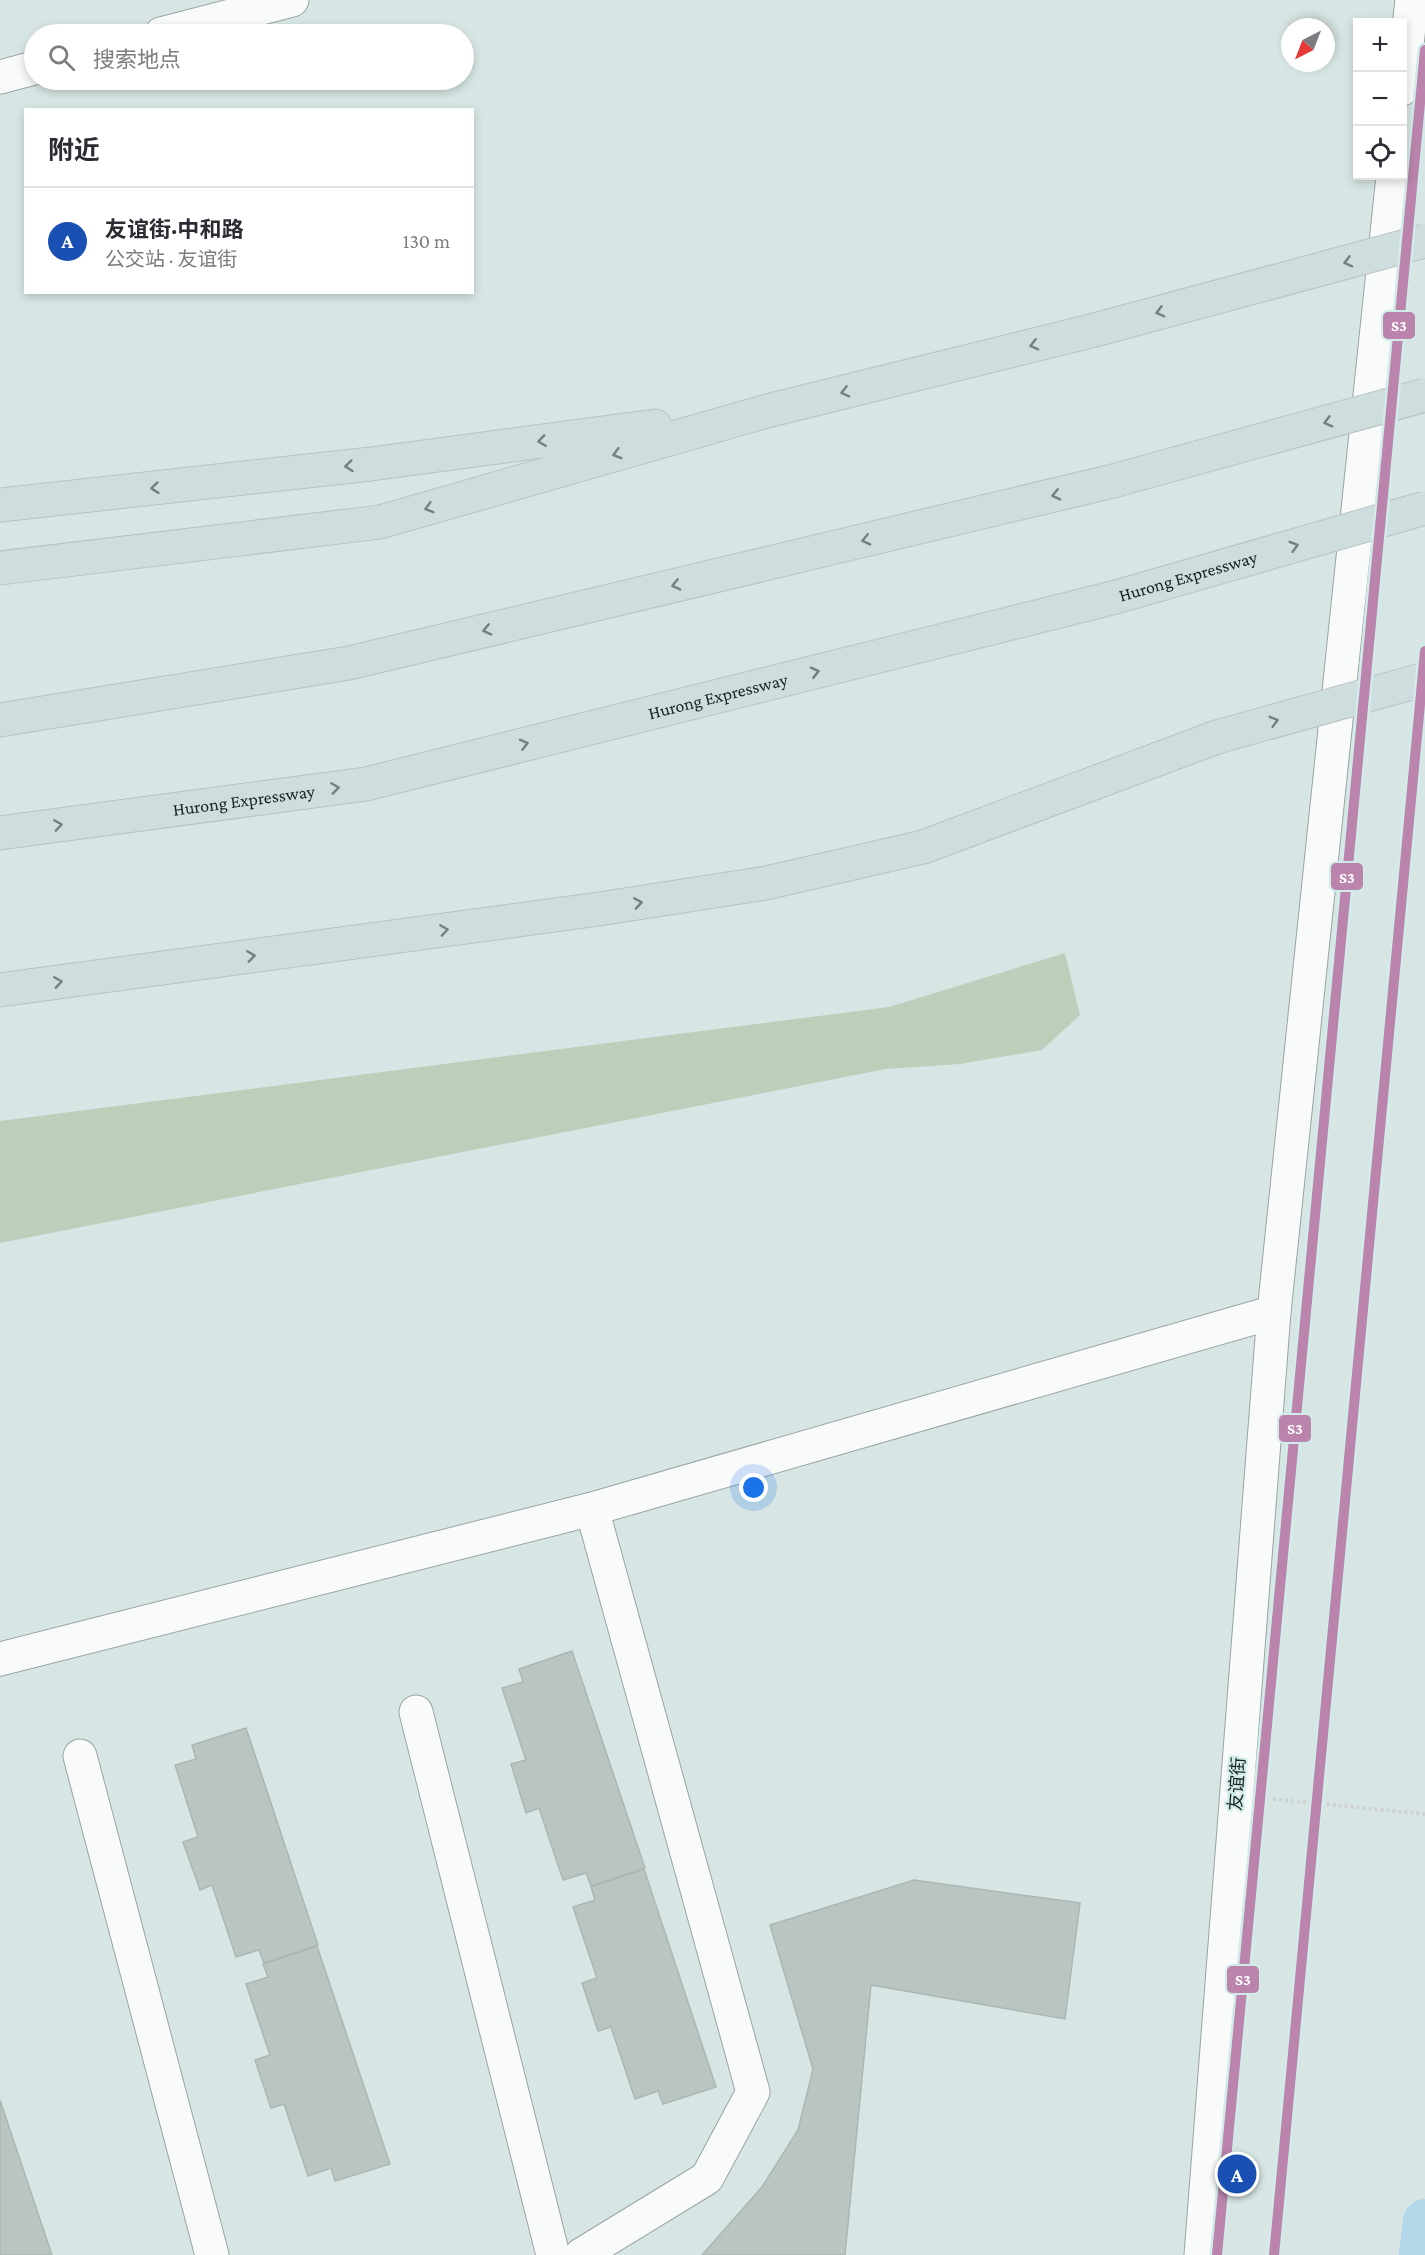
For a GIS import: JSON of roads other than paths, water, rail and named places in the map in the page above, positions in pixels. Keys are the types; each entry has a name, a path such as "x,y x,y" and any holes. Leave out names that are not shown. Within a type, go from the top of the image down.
{"highway":[{"path":"0,568 380,522 767,411 1091,331 1425,241"},
{"path":"0,720 349,663 1113,481 1425,395"},
{"path":"0,505 371,464 767,411"},
{"name":"Hurong Expressway","path":"0,833 366,784 1116,597 1425,508"},
{"path":"0,990 599,909 766,883 923,847 1217,737 1425,679"}],"street":[{"path":"200,24 292,0"},
{"path":"1404,72 1412,0"},
{"path":"0,77 24,71"},
{"name":"友谊街","path":"1201,2255 1274,1312 1393,180"},
{"path":"0,1659 592,1509 1274,1312"},
{"path":"581,2255 707,2178 753,2092 592,1509"},
{"path":"416,1712 553,2255"},
{"path":"80,1756 212,2255"}],"waterway":[{"path":"1421,2255 1425,2221"}],"place":[{"name":"友谊街·中和路","path":"1237,2174"}]}
